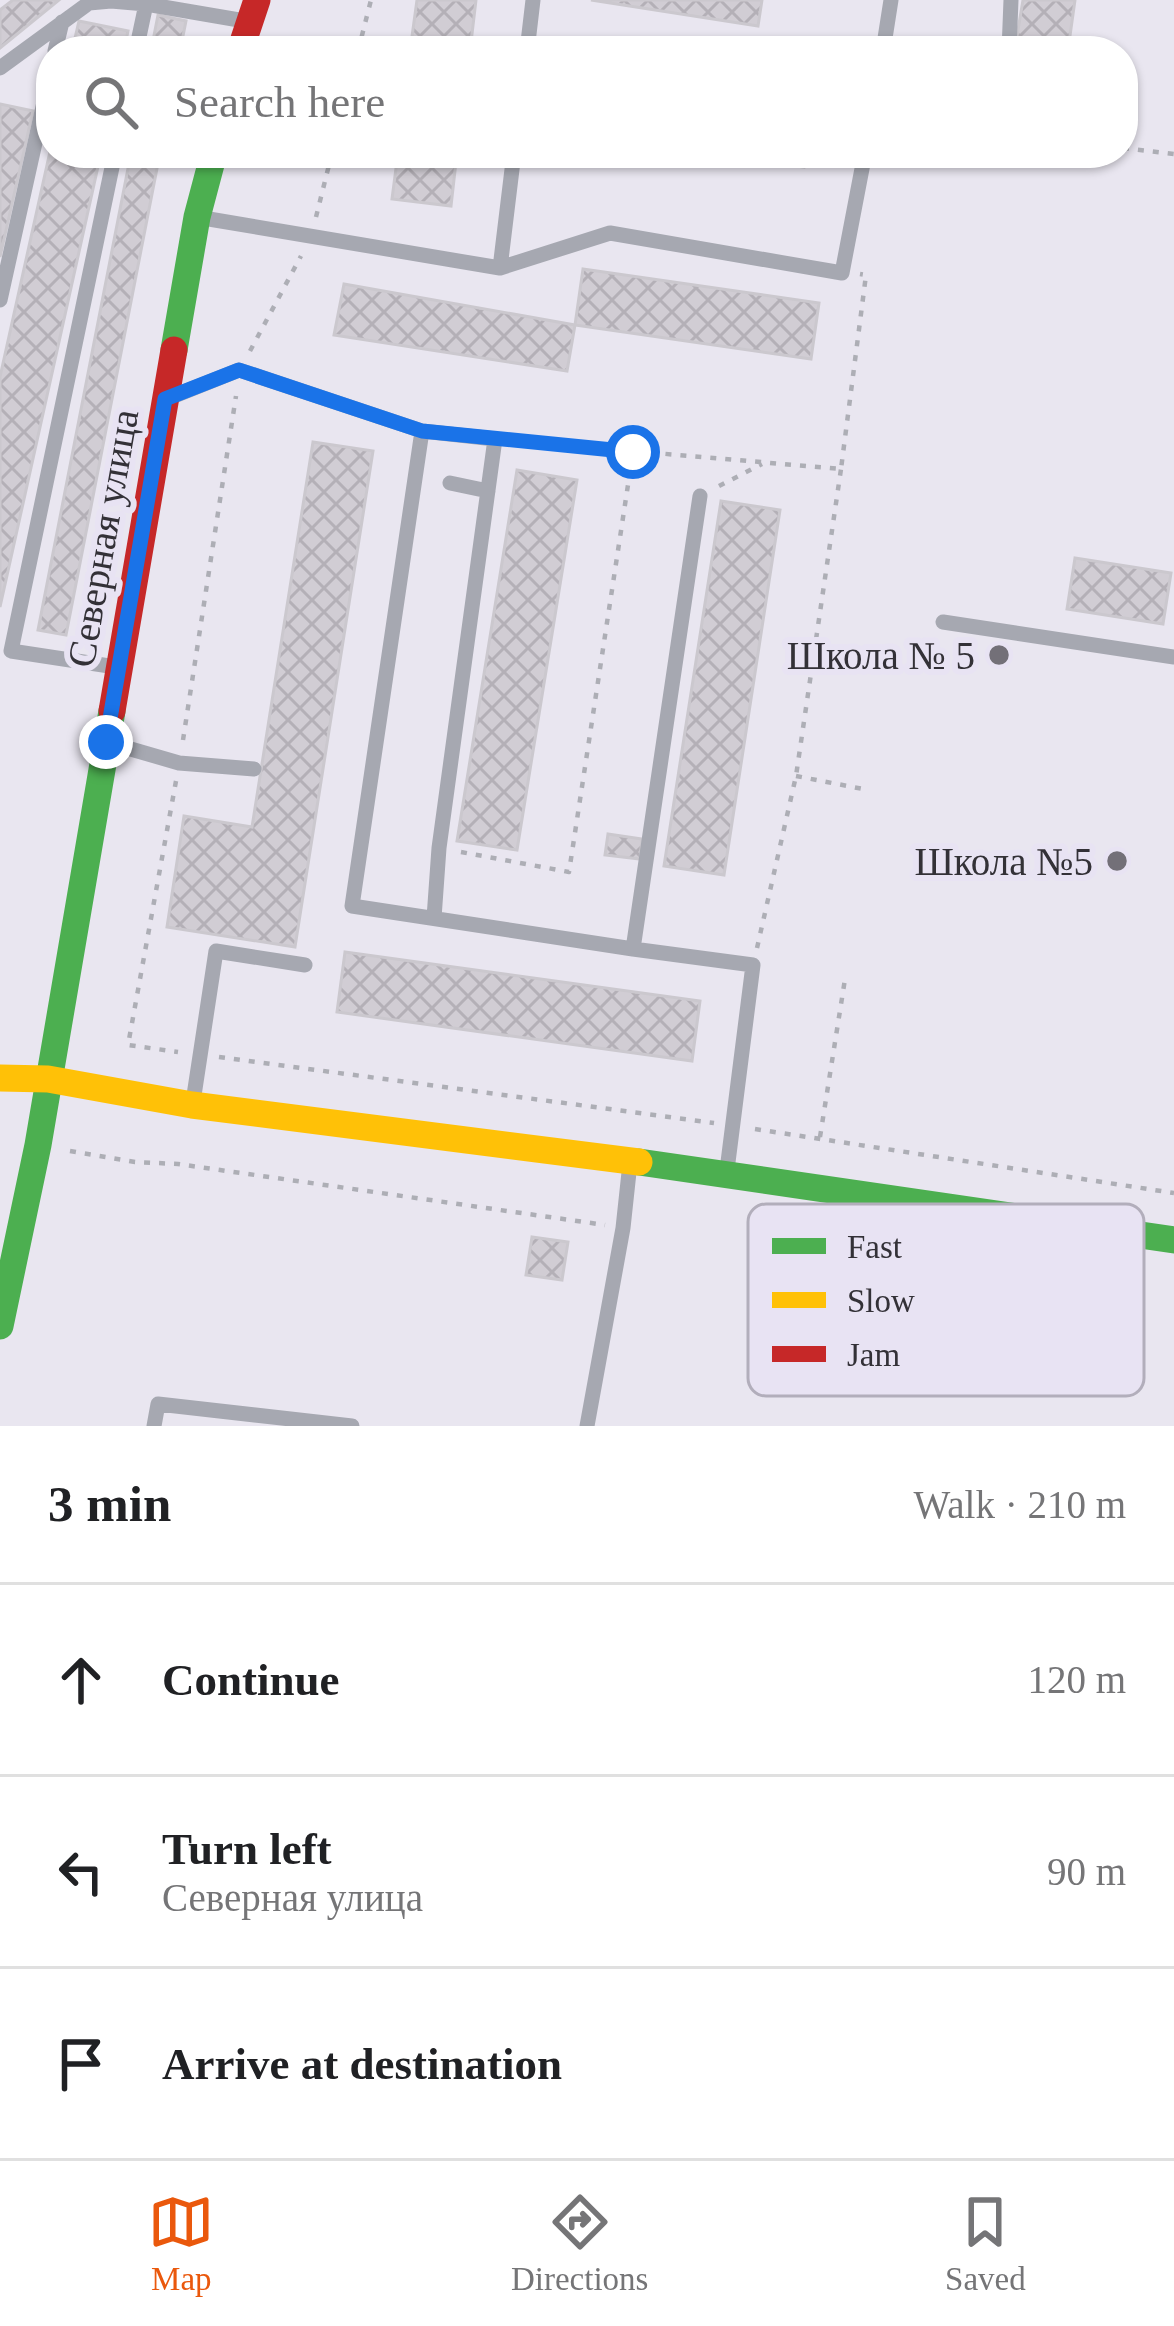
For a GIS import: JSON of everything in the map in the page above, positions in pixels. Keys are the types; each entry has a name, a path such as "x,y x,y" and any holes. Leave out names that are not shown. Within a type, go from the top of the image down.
{"street":[{"name":"Северная улица","path":"0,1326 38,1145 197,217 210,168"},
{"path":"0,1078 48,1079 192,1105 631,1160 931,1204"},
{"path":"1144,1236 1174,1240"}],"lane":[{"path":"528,36 533,0"},
{"path":"885,36 891,0"},
{"path":"1010,36 1012,0"},
{"path":"138,36 144,2"},
{"path":"43,36 89,3 252,10"},
{"path":"59,36 62,22"},
{"path":"0,68 36,41"},
{"path":"0,300 36,138"},
{"path":"112,168 6,650 118,667"},
{"path":"500,268 512,168"},
{"path":"197,217 500,268 610,233 842,273 862,168"},
{"path":"165,399 239,370 422,431 495,439 439,848 434,918"},
{"path":"422,431 352,906 753,964 727,1173"},
{"path":"450,483 488,491"},
{"path":"633,949 700,496"},
{"path":"943,622 1174,657"},
{"path":"106,742 179,763 254,769"},
{"path":"192,1105 216,951 305,965"},
{"path":"587,1426 631,1160"},
{"path":"154,1426 158,1404 352,1426"}],"path":[{"path":"362,36 371,0"},
{"path":"1138,150 1174,154"},
{"path":"328,168 312,236 239,370 179,763 128,1045 820,1138 1174,1193"},
{"path":"753,964 796,776 842,470 866,275 842,273"},
{"path":"495,439 842,470"},
{"path":"439,848 569,872 633,452"},
{"path":"700,496 762,464"},
{"path":"796,776 863,789"},
{"path":"820,1138 845,979"},
{"path":"38,1145 623,1228"}],"building":[{"path":"13,0 59,0 0,48 0,10"},
{"path":"417,0 476,0 472,36 412,36"},
{"path":"591,0 762,0 758,26"},
{"path":"1023,0 1075,0 1070,36 1017,36"},
{"path":"158,15 186,21 183,36 154,36"},
{"path":"79,21 128,31 127,36 76,36"},
{"path":"0,104 33,111 0,257"},
{"path":"46,168 98,168 0,607 0,377"},
{"path":"128,168 157,168 66,635 38,630"},
{"path":"396,168 455,168 451,206 392,199"},
{"path":"583,269 819,303 811,359 575,325"},
{"path":"344,284 575,325 567,371 334,335"},
{"path":"313,442 373,451 295,947 167,927 184,816 252,827"},
{"path":"517,470 577,480 517,850 457,841"},
{"path":"721,501 780,510 724,875 664,866"},
{"path":"1075,558 1171,573 1163,624 1067,609"},
{"path":"608,834 642,839 640,859 605,855"},
{"path":"345,952 700,1001 692,1061 337,1012"},
{"path":"532,1237 568,1242 562,1280 526,1275"}],"traffic: fast":[{"path":"174,350 210,168"},
{"path":"0,1326 38,1145 112,711"},
{"path":"639,1162 927,1204"},
{"path":"1144,1236 1174,1240"}],"traffic: slow":[{"path":"0,1078 48,1079 192,1105 639,1162"}],"traffic: jam":[{"path":"245,36 257,0"},
{"path":"112,711 174,350"}],"place":[{"name":"Школа № 5","path":"999,655"},
{"name":"Школа №5","path":"1117,861"}],"route":[{"path":"106,742 165,399 239,370 422,431 633,452"}]}
